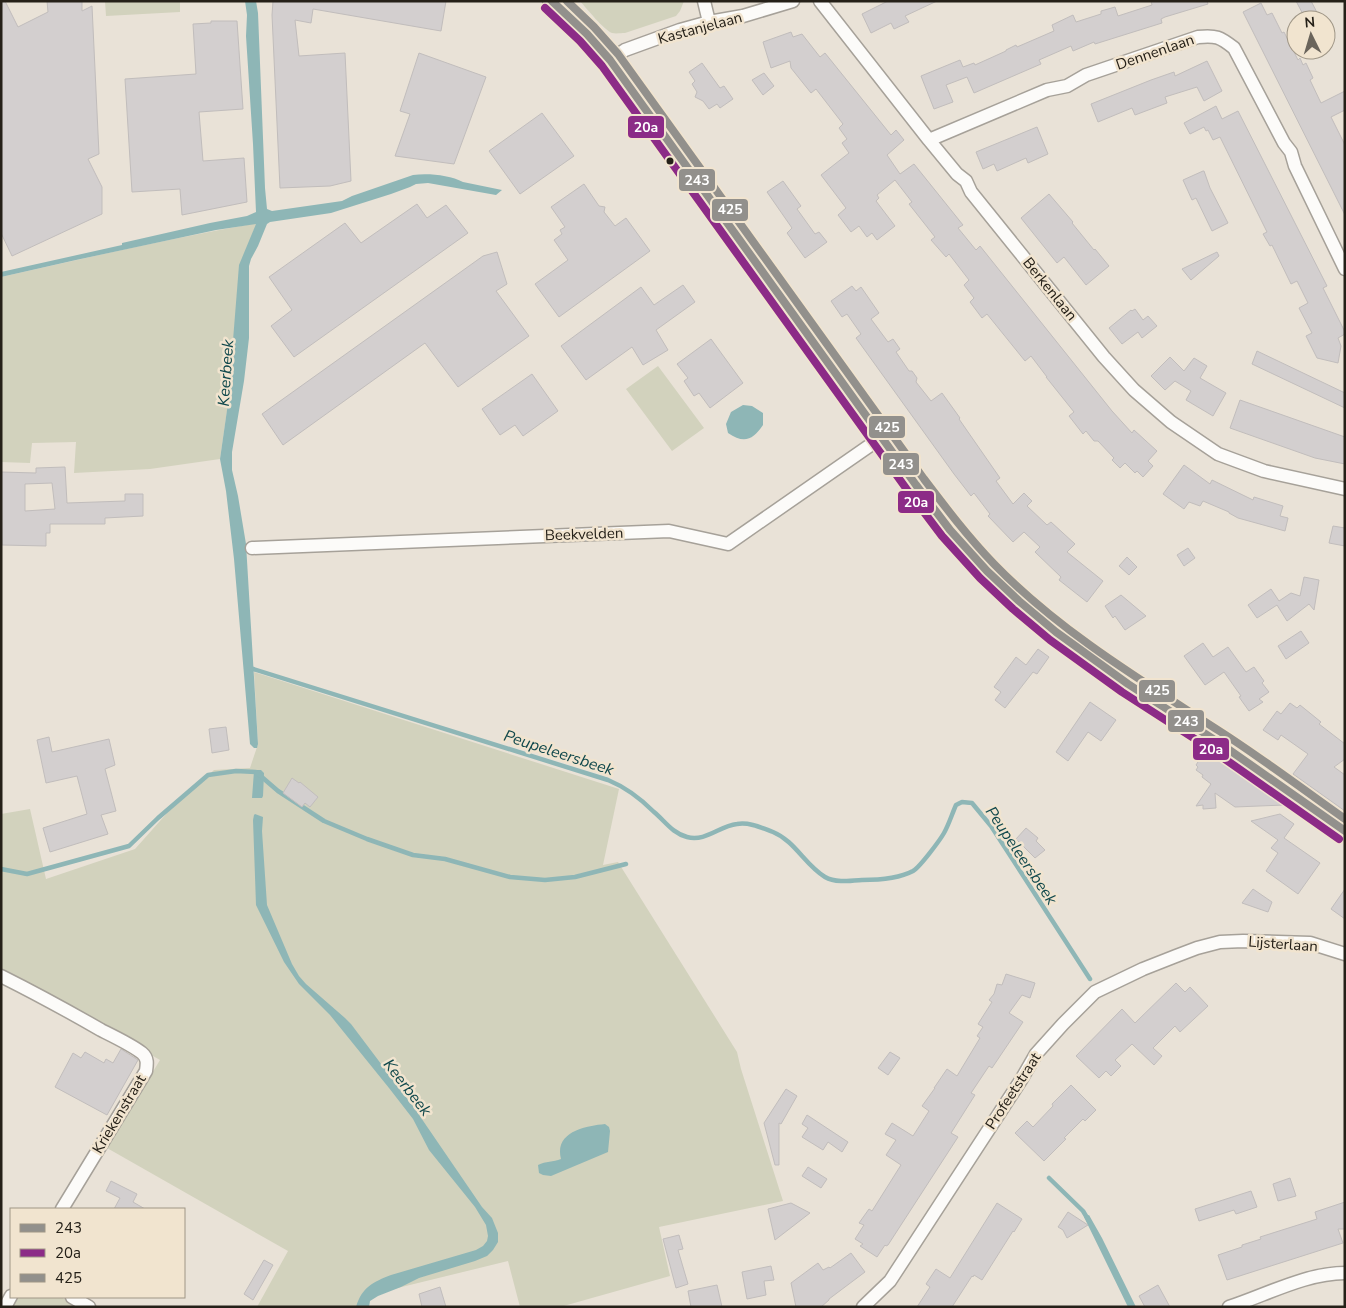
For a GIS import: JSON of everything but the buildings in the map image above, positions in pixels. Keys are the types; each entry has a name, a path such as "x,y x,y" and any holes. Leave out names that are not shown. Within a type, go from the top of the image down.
{"main road":[{"path":"552,1 587,34 610,60 916,485 950,530 987,570 1019,601 1056,632 1128,684 1218,742 1345,831"}],"street":[{"path":"704,1 709,22"},
{"name":"Kastanjelaan","path":"610,60 625,50 680,30 709,22 743,16 793,1"},
{"name":"Berkenlaan","path":"820,1 929,140 957,174 966,181 971,192 1104,357 1134,390 1171,422 1218,454 1264,471 1345,489"},
{"name":"Dennenlaan","path":"929,140 1047,90 1067,86 1086,75 1198,37 1213,36 1234,48 1284,143 1291,152 1295,166 1345,269"},
{"name":"Beekvelden","path":"252,548 669,530 728,544 882,437"},
{"name":"Lijsterlaan","path":"1220,942 1310,943 1345,954"},
{"name":"Profeetstraat","path":"863,1307 890,1281 1036,1054 1063,1024 1095,992 1143,968 1197,948 1220,942"},
{"name":"Kriekenstraat","path":"1,976 112,1035 142,1053 146,1058 146,1071 63,1208"},
{"path":"1229,1307 1245,1304 1313,1278 1345,1273"},
{"path":"74,1298 89,1307"}],"green space":[{"path":"105,1 180,1 180,12 106,16"},
{"path":"580,1 684,1 676,16 625,33 612,33"},
{"path":"257,223 253,232 220,459 150,469 74,473 76,442 32,443 30,463 1,462 1,277"},
{"path":"658,366 704,428 672,451 626,389"},
{"path":"254,672 619,789 603,865 618,862 737,1052 783,1201 659,1227 670,1276 560,1307 520,1307 508,1261 373,1294 366,1307 257,1307 288,1251 107,1148 160,1060 1,970 1,814 30,809 46,879 135,849 168,812 214,770 250,768 258,744"},
{"path":"18,1298 63,1298 78,1307 13,1307"}],"water":[{"path":"245,1 256,1 258,13 267,209 272,211 342,201 419,174 445,176 463,182 502,190 496,195 428,183 416,184 331,213 270,222 267,224 251,259 249,266 249,338 232,452 232,470 246,544 257,748 250,744 234,559 226,491 220,459 228,403 239,265 256,224 216,230 1,277 1,272 247,216 256,212"},
{"path":"743,405 752,406 763,413 763,425 756,434 748,439 739,438 728,433 726,424 731,412"},
{"path":"261,770 264,773 263,796 262,798 252,798 254,771"},
{"path":"255,814 263,817 262,831 267,905 292,964 306,984 351,1024 415,1109 482,1207 492,1218 498,1233 498,1242 487,1256 419,1278 378,1296 370,1301 369,1307 356,1307 361,1295 369,1286 391,1275 476,1250 487,1241 486,1225 475,1207 429,1150 413,1119 330,1015 299,984 284,962 256,905 253,820"},
{"path":"605,1124 609,1127 610,1131 608,1152 551,1176 539,1173 538,1165 561,1159 560,1150 562,1142 573,1132"},
{"path":"1089,1215 1136,1307 1128,1307 1084,1217"}],"waterway":[{"name":"Peupeleersbeek","path":"250,668 608,780 621,786 649,807 673,830 687,837 706,836 730,825 737,824 760,827 781,836 818,872 825,877 838,881 882,879 901,876 913,871 925,859 942,836 956,805 962,802 972,803 991,826 1090,979"},
{"path":"1,869 27,874 129,846 208,775 236,771 256,772 278,791 324,821 413,855 445,859 510,877 545,880 575,877 626,864"},
{"name":"Peupeleersbeek","path":"1049,1178 1083,1211 1089,1221"}],"transit line":[{"name":"243","path":"552,1 587,34 610,60 916,485 950,530 987,571 1056,632 1128,684 1218,742 1345,831"},
{"name":"425","path":"567,1 618,54 924,479 966,533 994,564 1046,611 1102,654 1252,753 1345,819"},
{"name":"20a","path":"545,8 580,41 602,66 908,491 942,536 980,578 1050,640 1122,692 1212,750 1339,839"}],"water label":[{"name":"Keerbeek","path":"225,373"},
{"name":"Keerbeek","path":"408,1087"}]}
